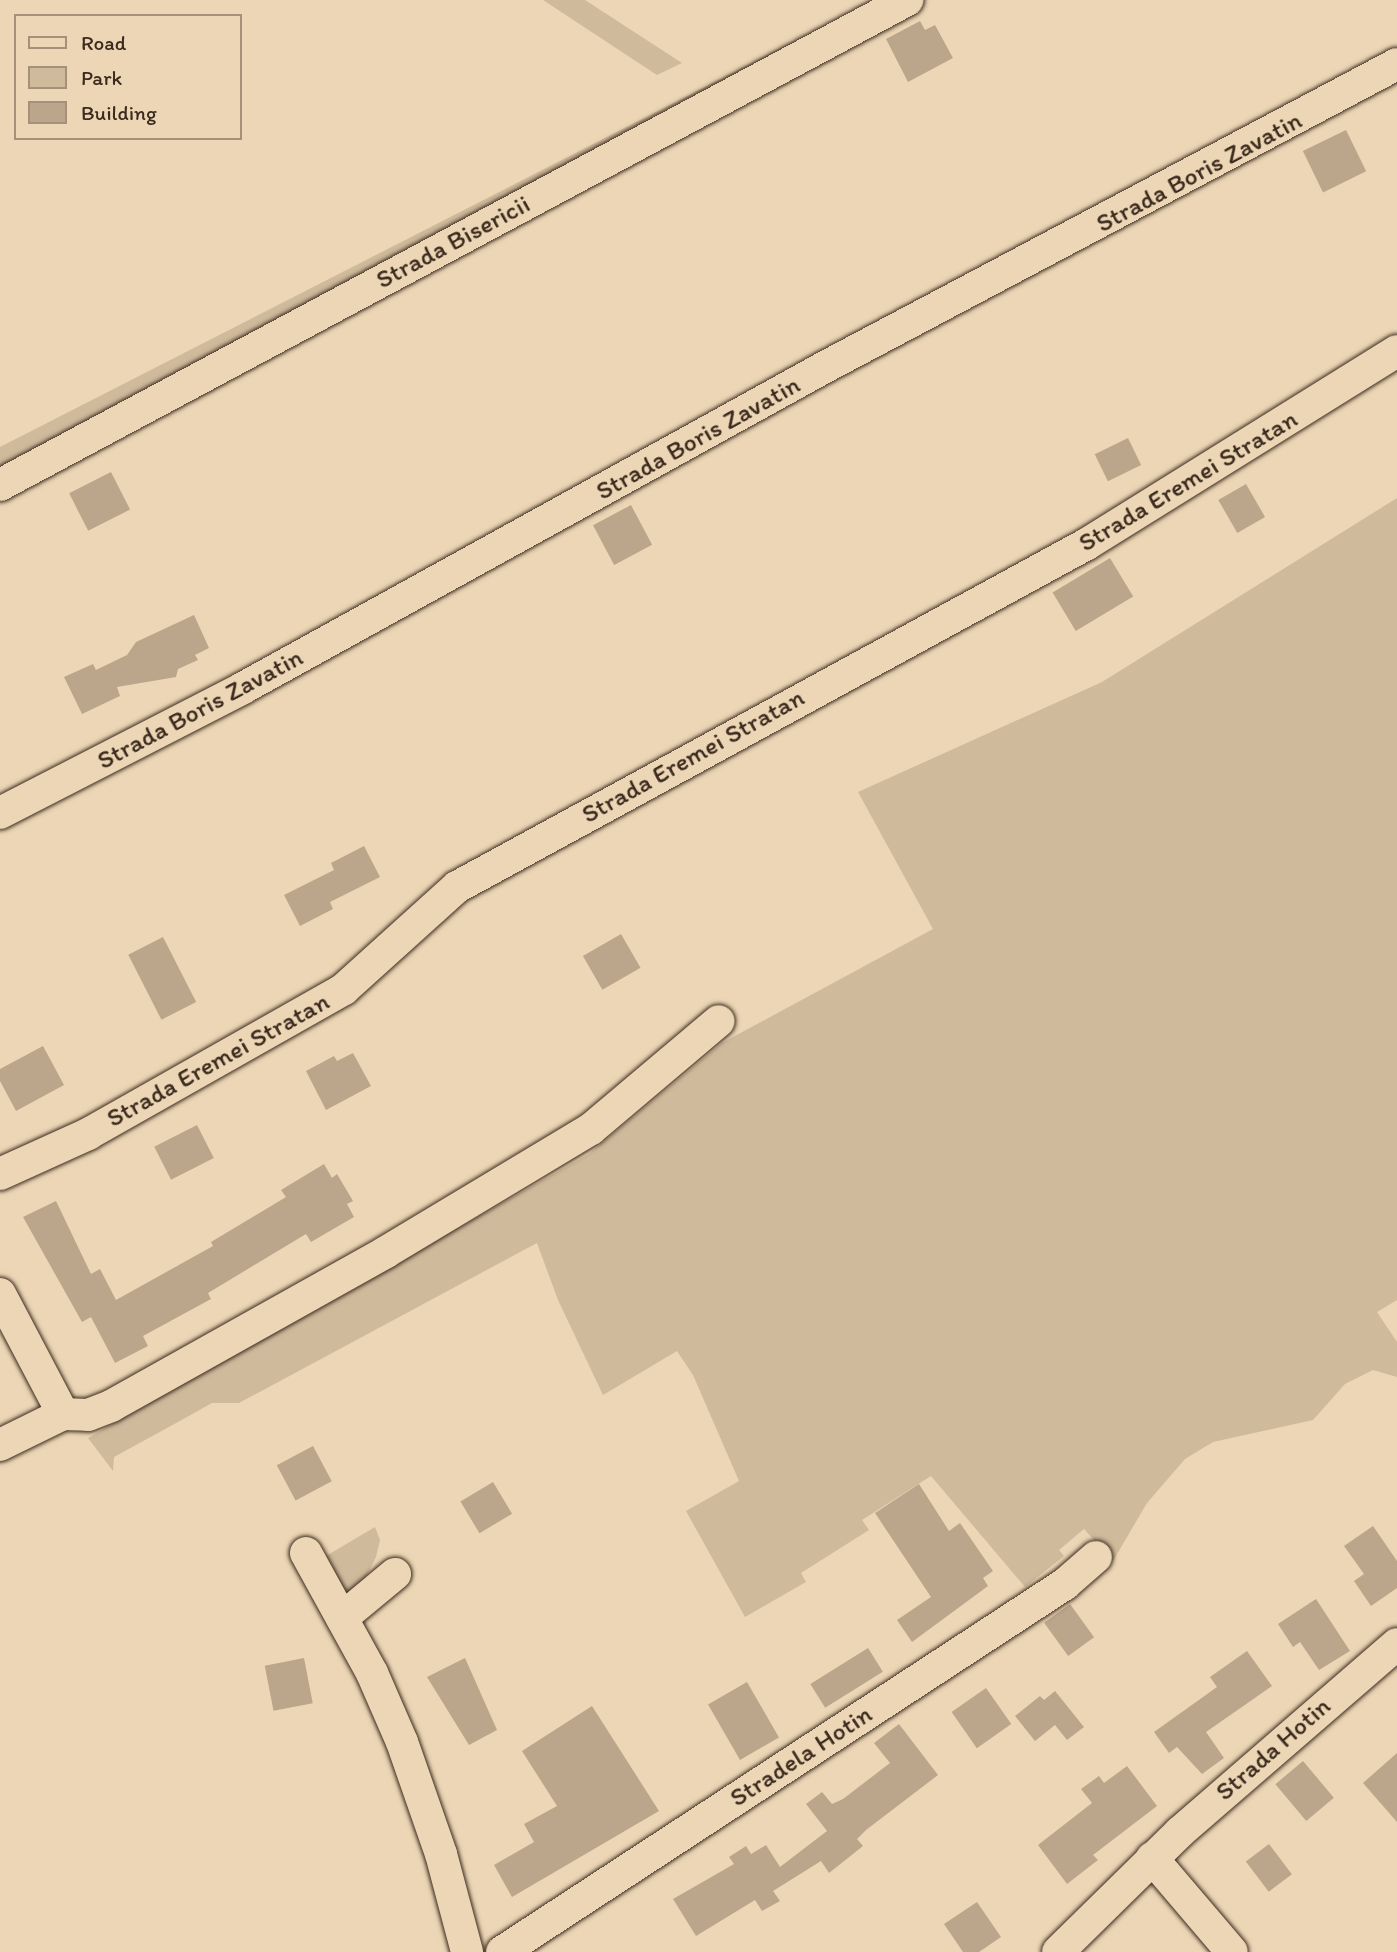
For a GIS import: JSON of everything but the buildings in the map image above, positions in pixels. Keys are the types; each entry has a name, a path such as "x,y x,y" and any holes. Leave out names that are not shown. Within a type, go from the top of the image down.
{"street":[{"name":"Strada Bisericii","path":"0,485 907,0"},
{"name":"Strada Boris Zavatin","path":"0,813 243,688 825,368 1397,64"},
{"name":"Strada Eremei Stratan","path":"0,1174 88,1134 344,989 457,887 1087,544 1397,351"},
{"path":"0,1445 63,1413 88,1415 111,1406 386,1252 591,1129 719,1021"},
{"path":"0,1294 63,1413"},
{"path":"306,1553 372,1673 417,1783 467,1952"},
{"name":"Stradela Hotin","path":"502,1952 1065,1584 1096,1557"},
{"path":"342,1618 395,1574"},
{"name":"Strada Hotin","path":"1058,1952 1152,1858 1397,1644"},
{"path":"1152,1858 1232,1952"}],"green space":[{"path":"543,0 585,0 682,63 657,75"},
{"path":"875,0 0,474 0,447"},
{"path":"1397,498 1397,1300 1377,1312 1397,1342 1397,1377 1373,1370 1345,1384 1313,1420 1213,1442 1185,1459 1147,1503 1113,1561 1084,1529 1059,1550 1064,1556 1025,1587 931,1476 862,1520 869,1530 801,1573 806,1582 745,1617 686,1511 739,1481 693,1375 677,1351 603,1395 558,1300 537,1243 239,1403 212,1403 114,1457 113,1471 88,1438 589,1154 722,1043 933,929 858,792 1102,682"},
{"path":"375,1527 380,1540 376,1557 359,1591 344,1595 326,1567 326,1556"}]}
